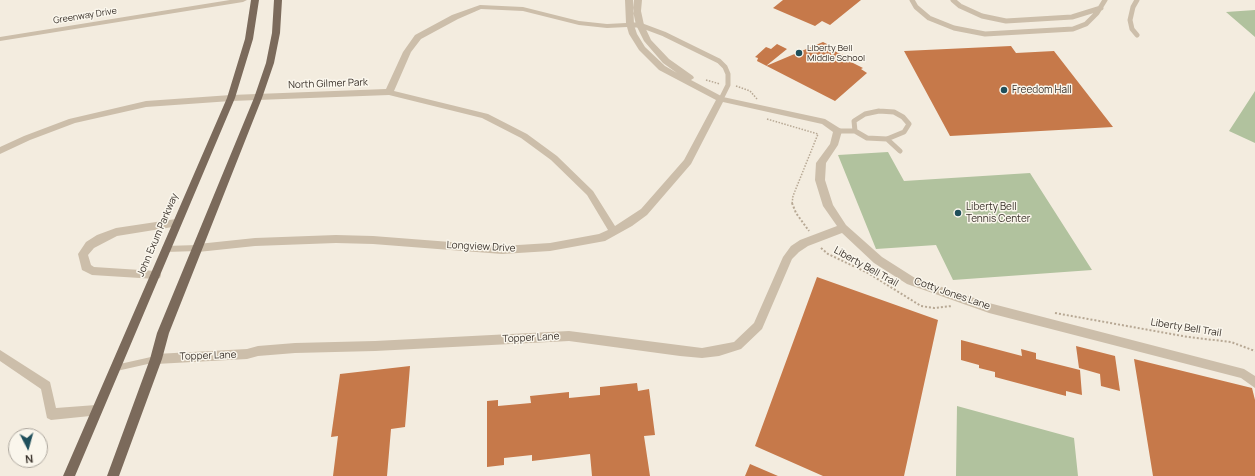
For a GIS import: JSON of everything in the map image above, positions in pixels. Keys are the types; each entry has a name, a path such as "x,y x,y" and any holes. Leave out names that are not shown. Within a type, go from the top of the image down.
{"main road":[{"name":"John Exum Parkway","path":"69,476 156,275 176,223 231,98 249,39 255,0"},
{"path":"113,476 156,359 163,333 258,98 270,63 276,33 278,0"}],"street":[{"name":"Greenway Drive","path":"0,39 243,0"},
{"path":"474,0 480,7"},
{"path":"629,0 630,25 642,48 662,68 722,96 756,108 762,107 825,122 838,132"},
{"path":"638,0 637,11 640,25 648,41 666,61 722,96"},
{"path":"390,92 407,52 418,37 455,17 480,7 523,9 579,23 607,26 630,25"},
{"name":"North Gilmer Park","path":"0,151 27,138 72,121 146,104 231,98 390,92 485,116 524,136 554,158 590,193 614,232"},
{"name":"Longview Drive","path":"198,248 263,242 336,239 373,240 502,250 550,247 585,242 614,232 644,212 688,162 722,96"},
{"name":"Cotty Jones Lane","path":"838,132 834,145 821,163 820,180 828,206 843,228 878,260 911,281 958,298 1244,374 1255,383"},
{"path":"156,275 92,270 86,267 83,254 90,245 101,238 116,232 176,223"},
{"name":"Topper Lane","path":"156,359 247,354 258,351 295,348 375,346 569,336 680,351 702,353 719,351 737,346 758,326 788,257 795,249 813,239 843,228"},
{"path":"0,355 46,386 51,414 96,411"}],"lane":[{"path":"912,0 916,7 930,18 954,28 985,34 1061,31 1074,29 1086,24 1101,8 1105,0"},
{"path":"953,0 960,6 982,16 1006,21 1072,17 1101,8"},
{"path":"1137,0 1133,7 1130,20 1132,29 1138,35"},
{"path":"630,25 640,25 664,34 719,61 725,67 728,74 728,85 722,96"},
{"path":"838,132 855,131 867,138 887,139 904,132 909,124 903,116 894,112 879,111 865,114 854,121 855,131"},
{"path":"887,139 900,151"},
{"path":"165,249 198,248"},
{"path":"116,368 156,359"}],"path":[{"name":"Liberty Bell Trail","path":"702,79 750,91 756,96 765,117 770,121 818,134 802,169 793,196 792,204 813,239 828,254 868,273 921,306 934,308 955,306 958,298"},
{"name":"Liberty Bell Trail","path":"1050,312 1188,337 1231,342 1255,351"}],"green space":[{"path":"1255,10 1255,37 1226,12"},
{"path":"1255,91 1255,143 1229,131"},
{"name":"Liberty Bell Tennis Center","path":"888,152 904,181 1030,173 1092,270 953,280 936,245 876,249 838,155"},
{"path":"957,406 1074,438 1078,476 956,476"}],"building":[{"path":"783,0 861,0 830,25 822,21 815,26 773,8"},
{"path":"823,42 835,48 832,50 852,59 849,61 863,68 861,69 867,73 835,101 766,66"},
{"path":"777,44 787,49 766,66 757,61 758,58 755,57 766,47 771,49"},
{"name":"Freedom Hall","path":"1011,46 1016,53 1054,51 1113,127 950,136 904,51"},
{"path":"817,277 938,320 904,476 823,476 755,446"},
{"path":"961,340 1022,356 1021,349 1036,353 1036,359 1080,370 1082,395 1066,391 1066,396 995,377 995,372 979,368 979,365 961,360"},
{"path":"1076,346 1115,356 1120,391 1101,386 1100,374 1079,368"},
{"path":"1134,359 1252,388 1255,400 1255,476 1153,476"},
{"path":"410,366 405,427 391,429 387,476 333,476 338,436 331,437 340,374"},
{"path":"637,383 638,391 649,389 655,435 644,436 650,476 592,476 590,454 532,461 532,455 504,458 504,465 487,467 487,401 498,400 498,406 531,403 530,396 569,392 569,398 600,395 600,387"},
{"path":"750,464 778,476 745,476"}],"place":[{"name":"Liberty Bell Middle School","path":"799,53"},
{"name":"Freedom Hall","path":"1004,90"},
{"name":"Liberty Bell Tennis Center","path":"958,213"}]}
